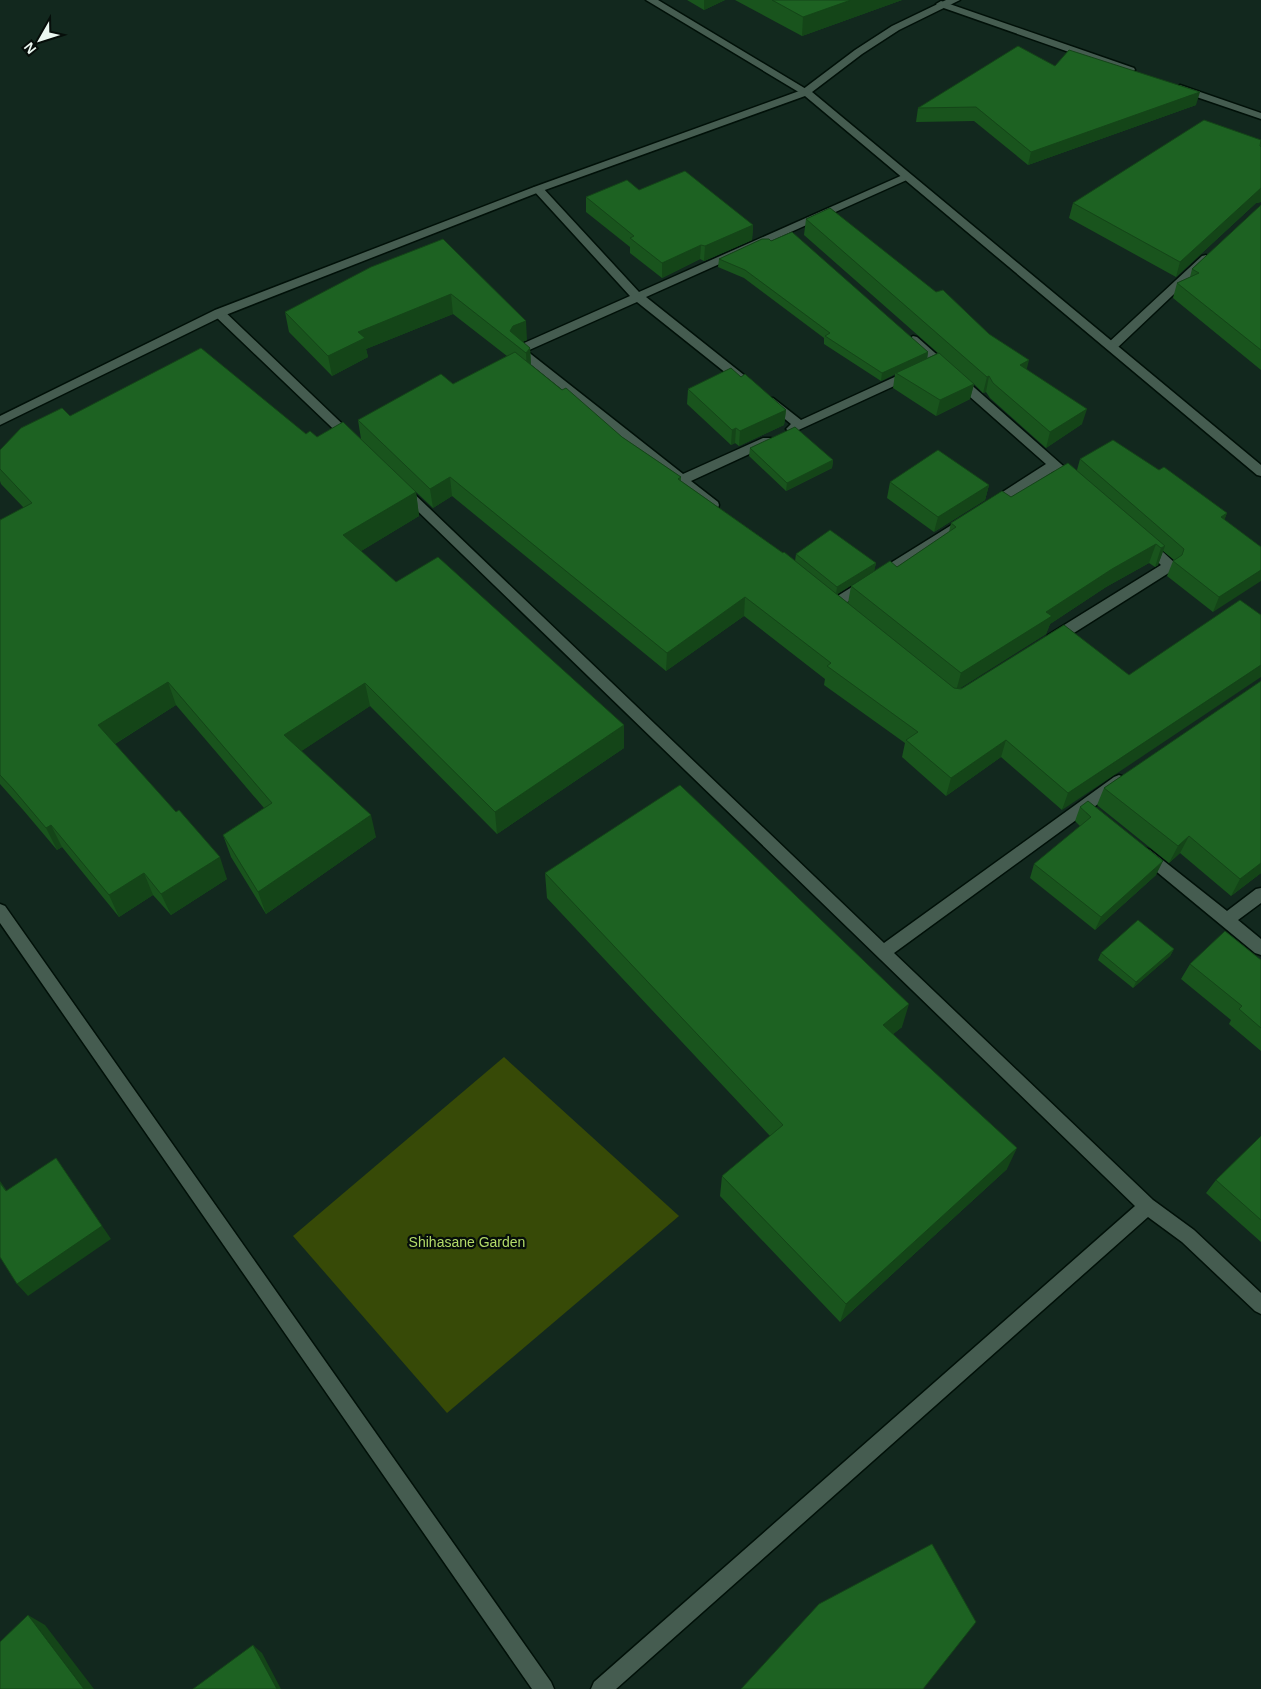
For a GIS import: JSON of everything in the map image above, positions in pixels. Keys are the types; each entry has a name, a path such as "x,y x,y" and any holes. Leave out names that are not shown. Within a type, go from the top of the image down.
{"street":[{"path":"651,0 806,92 1261,472"},
{"path":"0,422 219,313 538,189 806,92 878,38 941,4 955,0"},
{"path":"941,4 1139,73"},
{"path":"1167,83 1261,116"},
{"path":"721,511 519,350 637,296 792,233 906,177"},
{"path":"538,189 637,296 800,425"},
{"path":"1112,346 1211,253"},
{"path":"219,313 362,450"},
{"path":"908,335 1082,490"},
{"path":"682,480 938,361"},
{"path":"836,603 1054,465"},
{"path":"391,478 1147,1206 1188,1236 1261,1305"},
{"path":"1038,648 1170,566 1138,538"},
{"path":"883,952 1083,805 1132,772"},
{"path":"1083,805 1098,817"},
{"path":"1136,848 1261,948"},
{"path":"1228,920 1261,894"},
{"path":"0,911 544,1689"},
{"path":"601,1689 1147,1206"}],"green space":[{"name":"Shihasane Garden","path":"504,1057 679,1216 447,1413 293,1236"}],"building":[{"path":"772,0 851,0 803,17"},
{"path":"1018,46 1055,66 1069,50 1200,92 1031,152 976,107 918,108"},
{"path":"1204,120 1261,140 1261,188 1180,262 1073,203"},
{"path":"685,171 753,225 705,246 701,245 662,263 630,238 634,236 586,197 627,180 639,190"},
{"path":"1261,205 1261,350 1177,283 1199,273 1192,269"},
{"path":"830,208 936,292 943,290 989,334 1029,360 1020,365 1087,409 1050,432 993,383 989,376 987,377 806,219"},
{"path":"792,232 928,352 882,373 825,336 830,333 745,270 719,259 762,239 769,239 771,241"},
{"path":"443,239 526,321 513,326 510,331 530,348 526,353 451,294 358,332 365,338 328,356 285,312 371,267"},
{"path":"201,348 306,434 310,431 317,437 343,422 416,492 343,535 396,582 438,557 624,725 495,812 365,683 284,735 371,815 258,892 223,835 272,803 168,682 98,725 176,812 179,810 220,857 161,894 144,873 109,895 51,825 46,828 0,775 0,520 32,503 0,469 0,450 21,428 62,408 70,416"},
{"path":"515,352 562,390 566,388 622,437 681,477 678,479 784,552 954,688 961,689 1064,625 1129,675 1240,600 1261,615 1261,665 1068,793 1006,740 951,778 906,740 918,732 827,666 831,663 745,597 667,653 450,477 430,489 358,420 441,374 453,384"},
{"path":"939,353 974,384 940,400 896,373"},
{"path":"731,368 741,377 745,374 786,410 740,431 736,428 732,430 688,389"},
{"path":"795,427 833,460 787,483 750,448"},
{"path":"1113,440 1159,470 1164,467 1227,513 1221,517 1261,547 1261,570 1219,597 1173,561 1182,555 1184,549 1080,459"},
{"path":"938,450 989,485 938,517 890,482"},
{"path":"1068,463 1165,546 1161,548 1156,544 1112,569 1046,612 1052,616 961,673 851,586 890,561 897,567 956,527 951,523 1002,491 1011,497"},
{"path":"830,530 876,563 837,587 796,554"},
{"path":"1261,681 1261,863 1240,879 1189,836 1178,846 1104,788"},
{"path":"680,785 909,1004 883,1025 1017,1148 846,1304 722,1176 783,1125 545,873"},
{"path":"1088,801 1163,861 1101,917 1034,864 1091,817 1080,807"},
{"path":"1138,920 1174,949 1136,982 1101,953"},
{"path":"1225,931 1261,960 1261,1028 1239,1009 1242,1006 1190,964"},
{"path":"1261,1136 1261,1220 1216,1180"},
{"path":"56,1158 102,1226 17,1284 0,1257 0,1183 6,1191"},
{"path":"932,1544 976,1622 923,1689 741,1689 819,1604"},
{"path":"28,1615 84,1689 0,1689 0,1642"},
{"path":"253,1645 277,1689 193,1689"}]}
